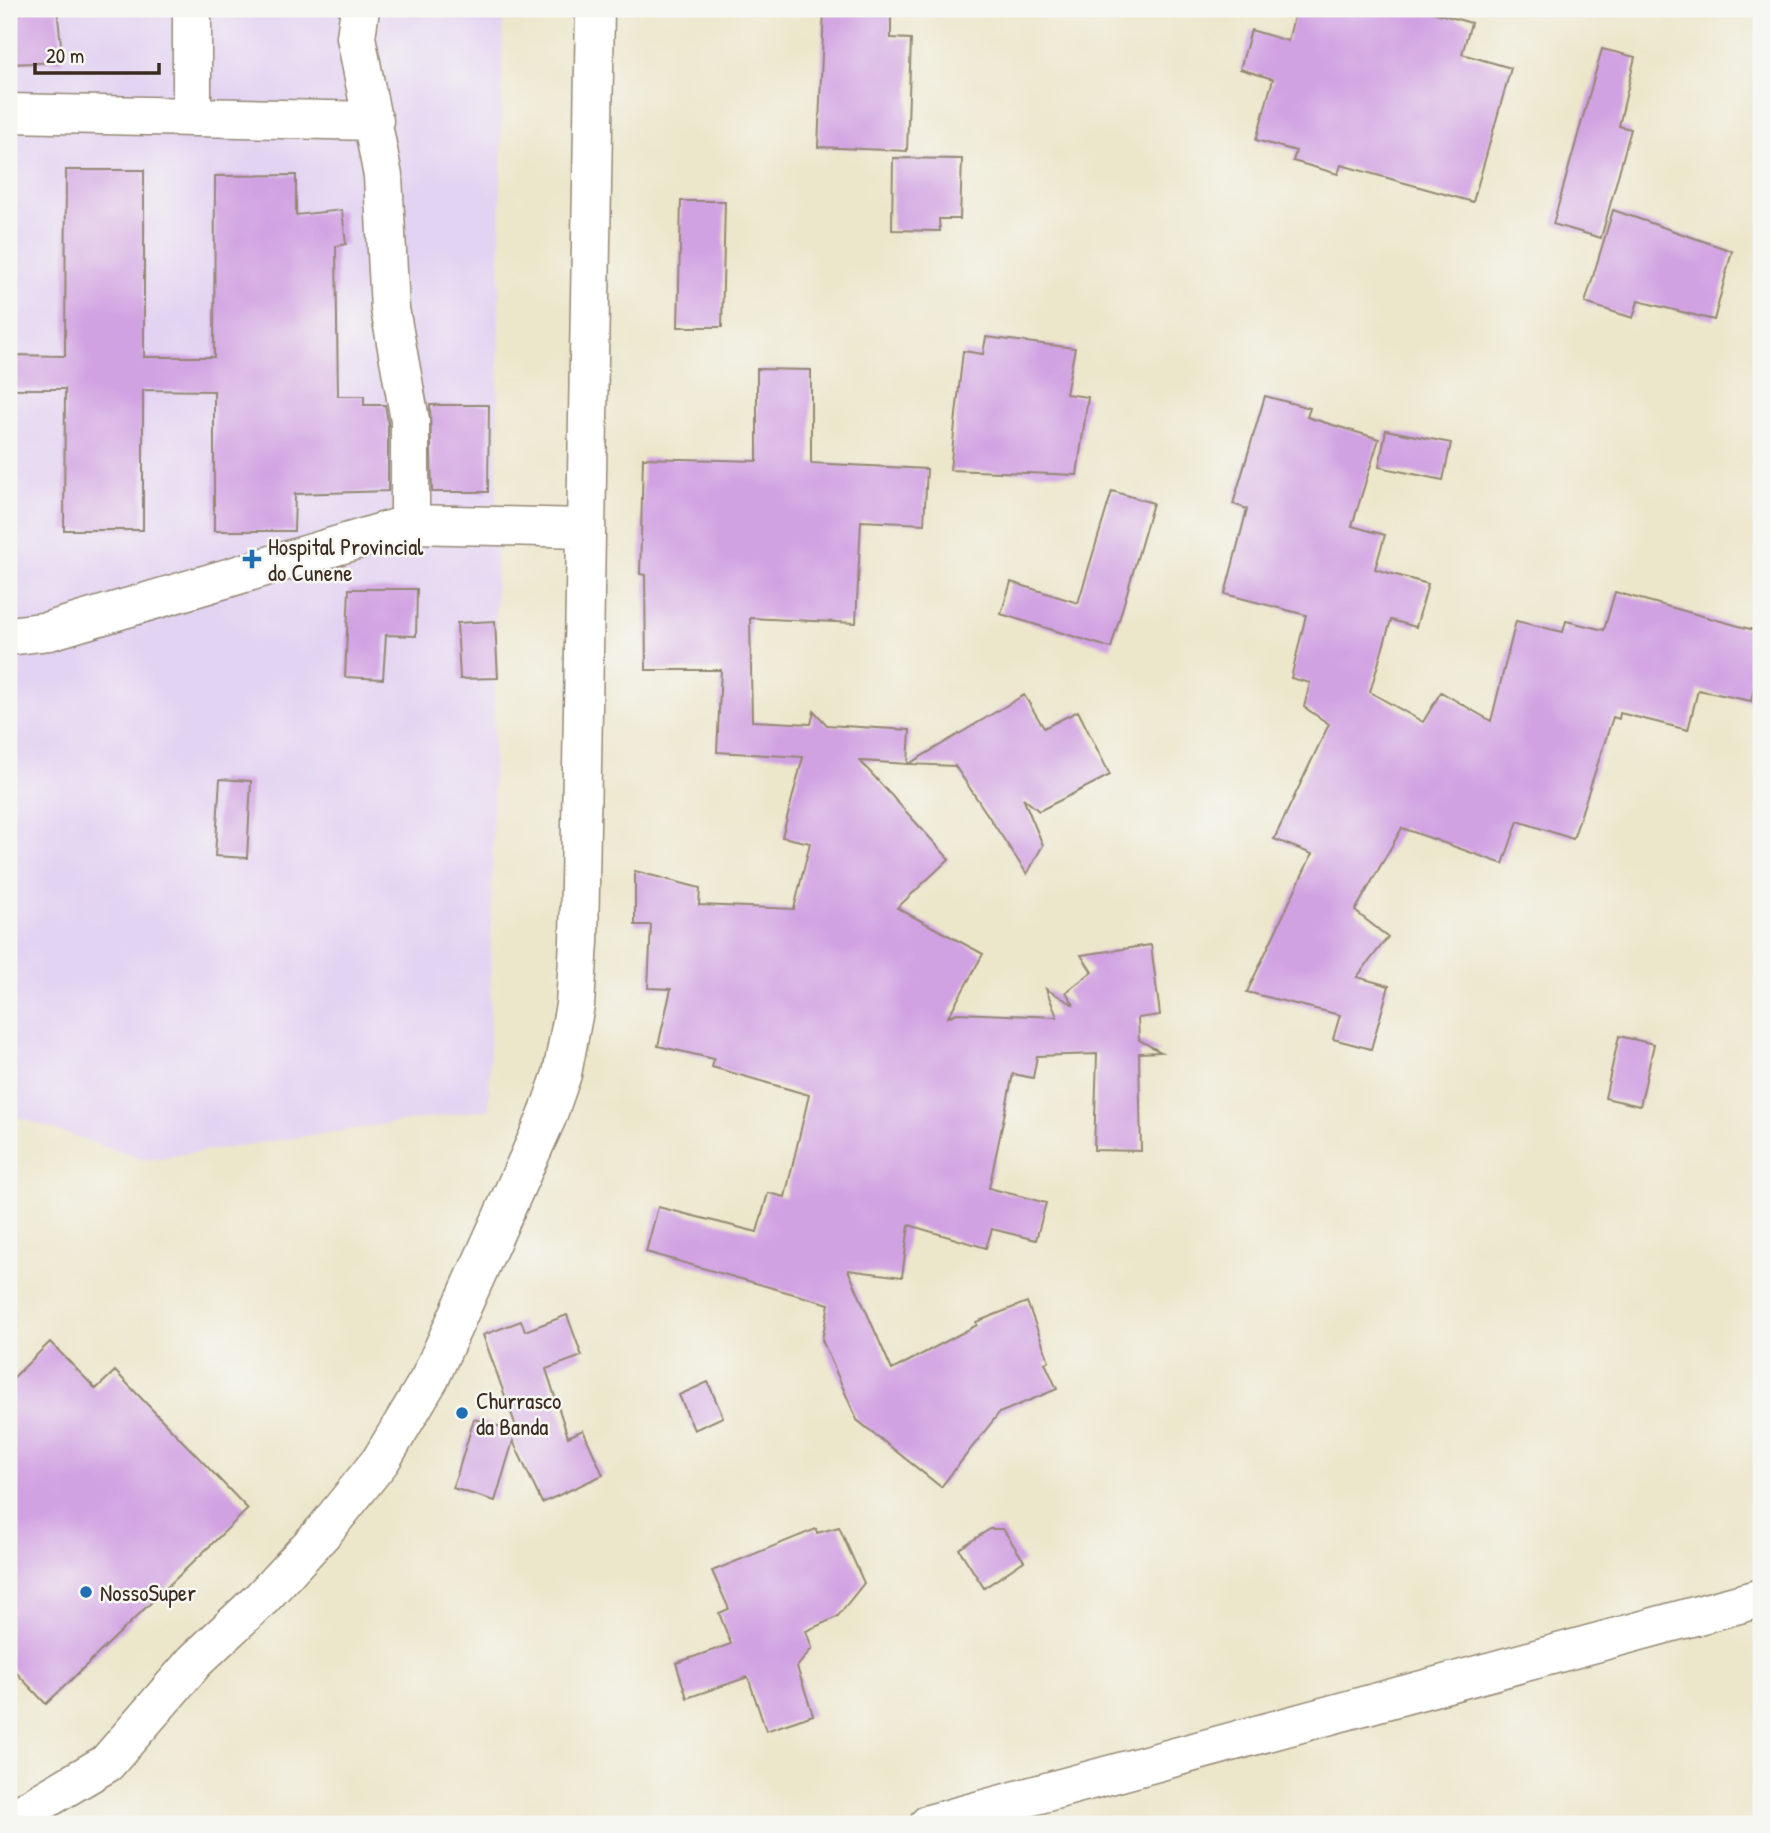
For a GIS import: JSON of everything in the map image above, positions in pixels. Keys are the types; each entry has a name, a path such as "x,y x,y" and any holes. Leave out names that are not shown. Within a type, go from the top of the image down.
{"street":[{"path":"192,9 192,117"},
{"path":"359,9 356,37 383,176 390,309 410,420 410,524"},
{"path":"9,1821 107,1763 195,1661 262,1598 324,1531 381,1460 430,1378 509,1207 562,1074 575,1005 596,9"},
{"path":"9,113 374,121"},
{"path":"9,636 49,631 410,524 585,528"},
{"path":"929,1824 1761,1598"}],"shaded area":[{"name":"Hospital Provincial do Cunene","path":"9,9 503,9 489,1109 144,1160 9,1114"}],"building":[{"path":"9,9 57,9 63,62 9,64"},
{"path":"824,9 891,9 891,38 911,39 907,151 818,147"},
{"path":"1296,9 1422,9 1471,23 1462,54 1511,68 1473,202 1341,165 1338,174 1293,161 1296,151 1256,140 1273,79 1240,69 1251,30 1288,41"},
{"path":"1602,49 1635,57 1619,126 1631,129 1601,238 1553,224"},
{"path":"893,158 962,159 960,219 939,219 940,231 892,230"},
{"path":"66,170 144,170 144,357 214,357 215,176 296,175 296,215 342,210 346,244 336,246 338,396 364,396 364,405 385,405 388,422 388,491 295,494 294,531 214,531 214,391 143,390 143,530 64,530 65,389 9,389 9,355 65,356"},
{"path":"681,201 725,201 722,327 678,327"},
{"path":"1613,210 1732,251 1714,320 1638,301 1633,318 1585,303"},
{"path":"986,337 1075,348 1066,394 1088,397 1077,475 950,470 963,351 983,354"},
{"path":"757,369 811,370 811,463 927,469 924,524 861,521 856,623 750,618 752,721 811,724 814,711 827,725 910,730 908,764 860,761 949,859 897,908 983,954 948,1017 957,1013 1057,1017 1046,989 1074,1005 1066,992 1092,972 1081,955 1151,945 1160,1015 1138,1018 1139,1040 1161,1052 1139,1053 1141,1151 1094,1150 1097,1054 1037,1056 1033,1078 1013,1074 989,1188 1046,1203 1036,1240 992,1229 986,1248 909,1225 902,1277 848,1270 892,1370 977,1325 976,1322 1027,1302 1049,1361 1045,1363 1057,1389 999,1413 941,1487 857,1420 822,1340 829,1304 646,1252 658,1207 757,1232 768,1193 785,1197 809,1095 712,1067 714,1059 658,1046 671,989 648,988 651,925 635,925 635,871 700,888 699,905 794,909 810,843 782,837 803,757 717,752 721,670 646,670 645,575 640,574 643,458 757,461"},
{"path":"1265,396 1310,408 1307,417 1379,439 1352,526 1385,535 1375,569 1428,584 1416,627 1391,620 1370,692 1423,722 1441,692 1491,721 1516,621 1563,632 1566,621 1604,630 1615,592 1761,632 1761,659 1751,701 1698,690 1688,730 1620,713 1619,719 1613,717 1573,839 1518,821 1503,864 1402,828 1355,911 1388,937 1357,977 1389,986 1371,1049 1333,1039 1340,1015 1247,992 1312,854 1274,839 1329,724 1304,707 1310,683 1291,678 1306,615 1225,594 1247,509 1233,504"},
{"path":"430,405 489,405 488,492 432,492"},
{"path":"1386,430 1451,443 1443,480 1379,467"},
{"path":"1112,491 1153,503 1111,648 1001,614 1011,582 1078,603"},
{"path":"349,589 417,589 416,636 386,635 383,679 345,677"},
{"path":"495,621 498,678 460,679 457,623"},
{"path":"1024,695 1044,728 1078,711 1110,775 1039,811 1023,798 1043,845 1027,874 955,766 909,764"},
{"path":"220,779 251,781 247,858 215,856"},
{"path":"1619,1036 1654,1044 1640,1106 1605,1098"},
{"path":"567,1315 582,1356 546,1369 568,1437 583,1430 603,1475 542,1503 513,1441 495,1501 453,1488 474,1419 518,1432 483,1335 521,1321 525,1331"},
{"name":"NossoSuper","path":"50,1342 96,1389 115,1371 248,1509 46,1704 9,1665 9,1382"},
{"path":"708,1382 723,1417 694,1430 679,1395"},
{"path":"839,1527 864,1583 837,1617 806,1631 812,1648 797,1667 813,1715 766,1731 748,1677 687,1698 676,1663 731,1644 719,1613 729,1609 712,1571 816,1529 817,1533"},
{"path":"990,1529 1003,1529 1024,1561 984,1588 959,1549"}],"place":[{"name":"Hospital Provincial do Cunene","path":"252,559"},
{"name":"Churrasco da Banda","path":"462,1413"},
{"name":"NossoSuper","path":"86,1592"}]}
